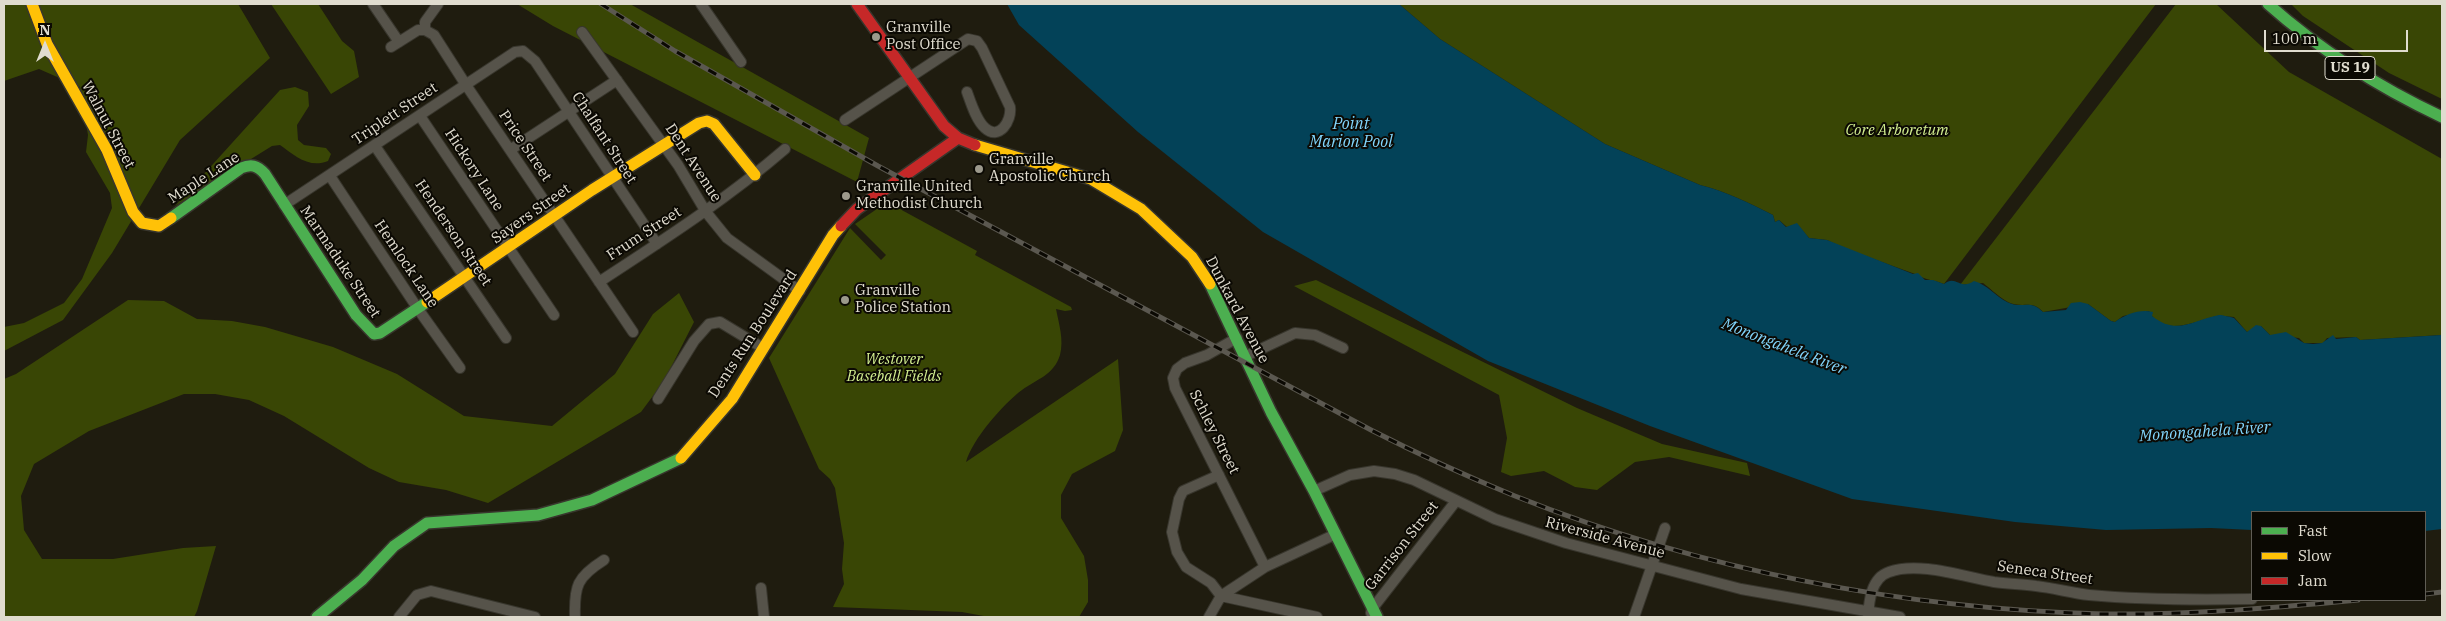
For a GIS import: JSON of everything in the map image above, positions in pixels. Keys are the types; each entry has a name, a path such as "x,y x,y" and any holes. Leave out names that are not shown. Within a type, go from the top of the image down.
{"street":[{"name":"Walnut Street","path":"32,4 47,44 107,150 133,212 142,223 151,226"},
{"path":"373,4 395,45 418,30 425,30 425,22 438,4"},
{"path":"701,4 741,62"},
{"name":"US 19","path":"2268,4 2332,56 2377,84 2442,117"},
{"path":"861,5 944,126 958,138"},
{"name":"Price Street","path":"425,30 434,35 633,332"},
{"name":"Dent Avenue","path":"582,32 664,145 706,212 727,238 800,291"},
{"path":"845,120 909,76 968,39 976,42 982,48 1010,107 1011,116 1007,124 1001,130 994,133 986,130 981,124 967,92"},
{"name":"Triplett Street","path":"284,204 330,176 514,52 523,52"},
{"name":"Chalfant Street","path":"523,52 535,61 657,244"},
{"path":"510,150 617,80"},
{"name":"Hickory Lane","path":"420,116 554,315"},
{"name":"Sayers Street","path":"374,334 380,333 418,309 554,216 699,123 707,121 714,124 755,175"},
{"path":"990,150 994,133"},
{"name":"Dunkard Avenue","path":"958,138 990,150 1091,179 1141,209 1192,257 1207,278 1246,356 1271,412 1336,534 1373,614"},
{"name":"Dents Run Boulevard","path":"320,616 362,580 394,546 427,523 538,515 592,500 682,458 732,399 833,235 857,208 948,147 958,138"},
{"name":"Henderson Street","path":"375,146 506,338"},
{"name":"Frum Street","path":"599,282 706,212 755,175 785,149"},
{"name":"Maple Lane","path":"151,226 158,226 248,164 256,165 263,170 284,204"},
{"name":"Hemlock Lane","path":"330,176 418,309 460,368"},
{"name":"Marmaduke Street","path":"284,204 356,315 374,334"},
{"path":"658,399 694,341 709,324 720,322 763,348"},
{"path":"1246,356 1295,333 1315,335 1343,348"},
{"name":"Schley Street","path":"1237,338 1207,355 1185,362 1177,369 1174,378 1175,388 1265,568"},
{"name":"Riverside Avenue","path":"1314,491 1350,475 1374,471 1395,474 1414,480 1456,501 1533,533 1741,589 1868,615 1900,617"},
{"path":"1219,475 1183,491 1179,499 1172,532 1177,552 1186,568 1211,583 1221,596 1317,617"},
{"name":"Garrison Street","path":"1373,614 1456,501"},
{"path":"1634,617 1665,528"},
{"path":"1209,617 1221,596 1265,568 1336,534"},
{"path":"575,617 575,594 579,581 585,572 604,560"},
{"name":"Seneca Street","path":"1868,615 1871,593 1879,578 1889,572 1901,570 1950,572 1994,582 2159,601 2251,599"},
{"path":"761,588 764,617"},
{"path":"399,617 417,595 431,591 535,617"}],"green space":[{"path":"4,4 238,4 270,58 180,140 112,253 63,320 4,351 4,327 24,323 64,303 82,279 112,208 110,193 86,152 88,135 80,87 39,69 4,81"},
{"path":"271,4 318,4 342,41 354,51 359,77 331,94"},
{"path":"517,4 630,4 869,138 857,182 553,26"},
{"name":"Core Arboretum","path":"1399,4 2156,4 1944,284 1922,278 1827,240 1809,238 1797,224 1787,227 1779,220 1775,222 1773,215 1746,202 1700,185 1605,144 1440,39"},
{"path":"2176,4 2216,4 2289,72 2442,159 2442,335 2360,340 2356,337 2327,338 2323,343 2304,343 2299,338 2270,335 2261,326 2247,332 2234,317 2218,316 2191,324 2171,326 2155,319 2149,311 2123,316 2115,322 2088,304 2043,312 2035,306 2010,303 1983,283 1960,285"},
{"path":"2291,4 2442,4 2442,99 2389,73 2303,16"},
{"path":"295,87 308,92 309,106 297,125 298,140 304,145 326,148 331,154 328,161 321,163 308,162 296,157 280,145 272,146 175,206 280,90"},
{"name":"Westover Baseball Fields","path":"887,202 977,251 975,255 1071,307 1072,310 1056,309 1061,332 1061,344 1060,355 1054,367 1014,396 998,413 981,433 966,462 1118,359 1123,430 1115,451 1072,474 1061,495 1061,518 1084,556 1088,580 1088,602 1079,617 989,617 962,612 833,607 844,584 842,569 844,543 835,488 830,479 819,469 769,358 850,228 881,260 886,255 855,224"},
{"path":"1316,280 1577,408 1662,444 1747,463 1750,476 1669,457 1635,462 1597,490 1575,487 1544,471 1511,476 1501,472 1507,438 1499,395 1294,286"},
{"path":"679,293 694,322 664,381 641,412 488,503 446,490 399,482 369,468 284,416 249,400 215,394 184,394 89,431 34,464 21,496 24,530 42,559 113,559 183,548 216,546 197,611 194,617 4,617 4,379 16,374 128,300 164,301 197,319 232,321 265,327 333,347 397,374 464,416 552,426 615,374 653,314"}],"water":[{"name":"Point Marion Pool","path":"1007,4 1399,4 1440,39 1605,144 1700,185 1746,202 1773,215 1775,222 1779,220 1786,227 1797,223 1809,238 1827,240 1913,274 1918,273 1925,280 1933,280 1944,284 1948,281 1969,284 1974,281 2007,302 2017,305 2034,306 2043,312 2066,310 2071,303 2080,302 2088,304 2115,322 2128,315 2143,311 2153,312 2152,316 2161,322 2177,326 2222,315 2234,318 2247,332 2256,325 2261,326 2270,335 2286,332 2304,343 2313,344 2322,343 2333,335 2336,339 2356,337 2360,340 2442,335 2442,529 2426,531 2426,511 2251,511 2251,530 2211,528 2106,530 2015,522 1852,499 1650,426 1488,361 1263,232 1138,132 1019,25"}],"railway":[{"path":"601,4 675,51 878,166 1371,430 1478,481 1585,522 1657,545 1730,565 1878,594 1953,604 2028,611 2135,614 2230,610 2347,601"},
{"path":"2426,594 2442,592"}],"traffic: fast":[{"path":"2268,4 2351,67 2395,93 2442,117"},
{"path":"171,218 241,168 254,166 265,174 356,315 374,334 380,333 427,302"},
{"path":"1210,284 1271,412 1314,491 1377,617"},
{"path":"317,617 362,580 394,546 427,523 538,515 592,500 681,458"}],"traffic: slow":[{"path":"32,4 47,44 107,150 133,212 142,223 159,226 171,218"},
{"path":"427,302 592,190 699,123 707,121 714,124 755,175"},
{"path":"975,145 1091,179 1141,209 1192,257 1210,284"},
{"path":"681,458 732,399 833,235 841,226"}],"traffic: jam":[{"path":"857,4 944,126 958,138 975,145"},
{"path":"841,226 857,209 958,138"}],"place":[{"name":"Granville Post Office","path":"876,37"},
{"name":"Granville Apostolic Church","path":"979,169"},
{"name":"Granville United Methodist Church","path":"846,196"},
{"name":"Granville Police Station","path":"845,300"}],"water label":[{"name":"Monongahela River","path":"1784,347"},
{"name":"Monongahela River","path":"2205,432"}]}
